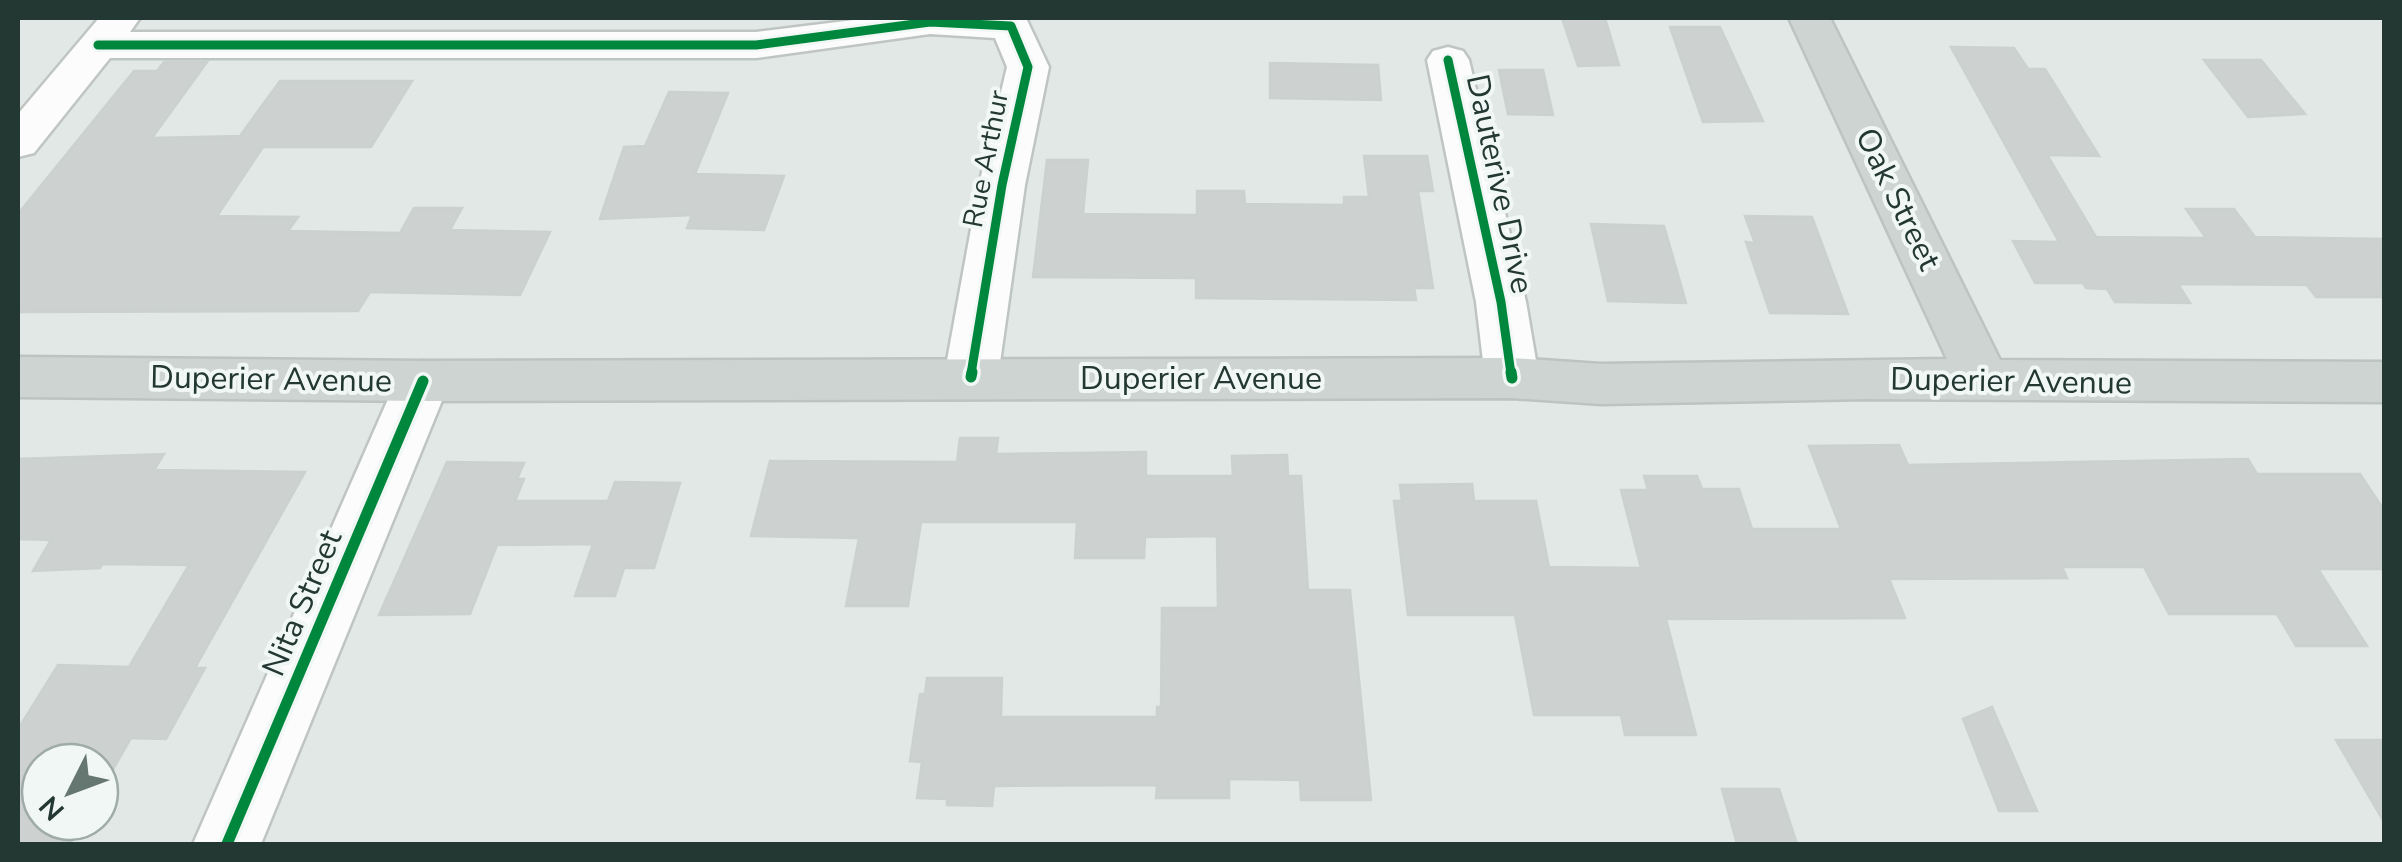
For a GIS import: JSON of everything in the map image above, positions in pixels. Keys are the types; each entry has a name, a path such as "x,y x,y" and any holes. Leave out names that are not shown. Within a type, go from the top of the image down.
{"main road":[{"name":"Oak Street","path":"1809,18 1950,306 1982,382"},
{"name":"Duperier Avenue","path":"18,376 423,380 1512,378 1601,384 1868,379 2384,382"}],"street":[{"name":"Rue Arthur","path":"109,31 756,45 930,22 1011,26 1028,67 1002,185 970,377"},
{"path":"18,144 109,31"},
{"name":"Dauterive Drive","path":"1448,60 1500,302 1512,378"},
{"name":"Nita Street","path":"227,844 423,380"}],"building":[{"path":"1562,18 1605,18 1619,65 1578,66"},
{"path":"1670,27 1720,27 1763,121 1703,122"},
{"path":"1951,47 2014,48 2028,69 2045,69 2099,156 2047,155 2096,237 2206,238 2186,209 2234,209 2255,237 2384,239 2384,297 2316,297 2307,285 2178,284 2190,303 2115,302 2107,289 2086,288 2083,283 2035,283 2013,241 2059,242"},
{"path":"2204,60 2261,60 2305,114 2248,117"},
{"path":"164,62 207,62 152,138 240,136 280,81 412,81 371,147 263,147 217,216 298,217 288,231 400,233 414,208 462,208 450,230 550,232 520,295 370,292 358,311 18,312 18,214 134,71 157,71"},
{"path":"1270,63 1378,65 1381,100 1270,98"},
{"path":"1499,70 1543,70 1553,115 1508,114"},
{"path":"669,92 728,93 695,174 784,176 764,230 687,228 692,215 600,219 624,147 645,146"},
{"path":"1364,156 1427,156 1433,191 1418,191 1433,288 1414,288 1416,300 1196,298 1196,278 1033,277 1047,160 1088,160 1083,214 1197,215 1197,191 1244,191 1245,204 1344,205 1344,197 1369,197"},
{"path":"1745,216 1812,217 1848,314 1770,313 1746,242 1755,243"},
{"path":"1591,224 1664,226 1686,303 1608,301"},
{"path":"960,438 998,438 996,454 1146,452 1146,476 1233,476 1232,456 1287,455 1288,476 1301,476 1308,590 1350,590 1371,800 1301,800 1300,780 1229,779 1229,798 1156,798 1157,785 994,786 992,806 947,805 947,799 917,798 922,762 910,761 920,694 925,694 927,678 1002,678 1001,717 1157,717 1157,707 1161,707 1162,608 1218,608 1217,536 1145,537 1144,558 1075,558 1077,522 921,522 908,606 846,606 859,538 751,536 770,461 957,462"},
{"path":"1899,445 1908,465 2248,459 2257,474 2360,474 2384,510 2384,569 2318,569 2367,646 2296,646 2277,614 2169,614 2144,567 2062,567 2067,578 1889,579 1905,618 1666,619 1696,735 1625,735 1621,715 1534,715 1515,615 1408,615 1394,501 1402,501 1400,485 1472,484 1474,501 1536,501 1549,567 1641,568 1621,490 1648,490 1644,476 1697,476 1702,489 1739,489 1752,529 1841,529 1809,446"},
{"path":"164,454 154,470 305,472 195,668 205,668 166,739 131,738 120,757 120,742 20,742 20,842 70,844 18,844 18,729 58,665 129,667 189,565 102,564 100,568 33,571 51,540 18,539 18,459"},
{"path":"447,462 524,463 517,479 524,479 515,501 608,501 615,482 680,483 654,568 624,568 615,596 575,596 593,544 497,545 470,614 379,615"},
{"path":"1992,707 2037,811 1999,811 1963,719"},
{"path":"2336,740 2384,740 2384,822"},
{"path":"1722,789 1779,789 1797,844 1737,844"}],"cycle path":[{"path":"98,45 756,45 930,22 1011,26 1028,67 1002,185 971,377"},
{"path":"1448,60 1501,302 1512,378"},
{"path":"227,844 423,381"}]}
